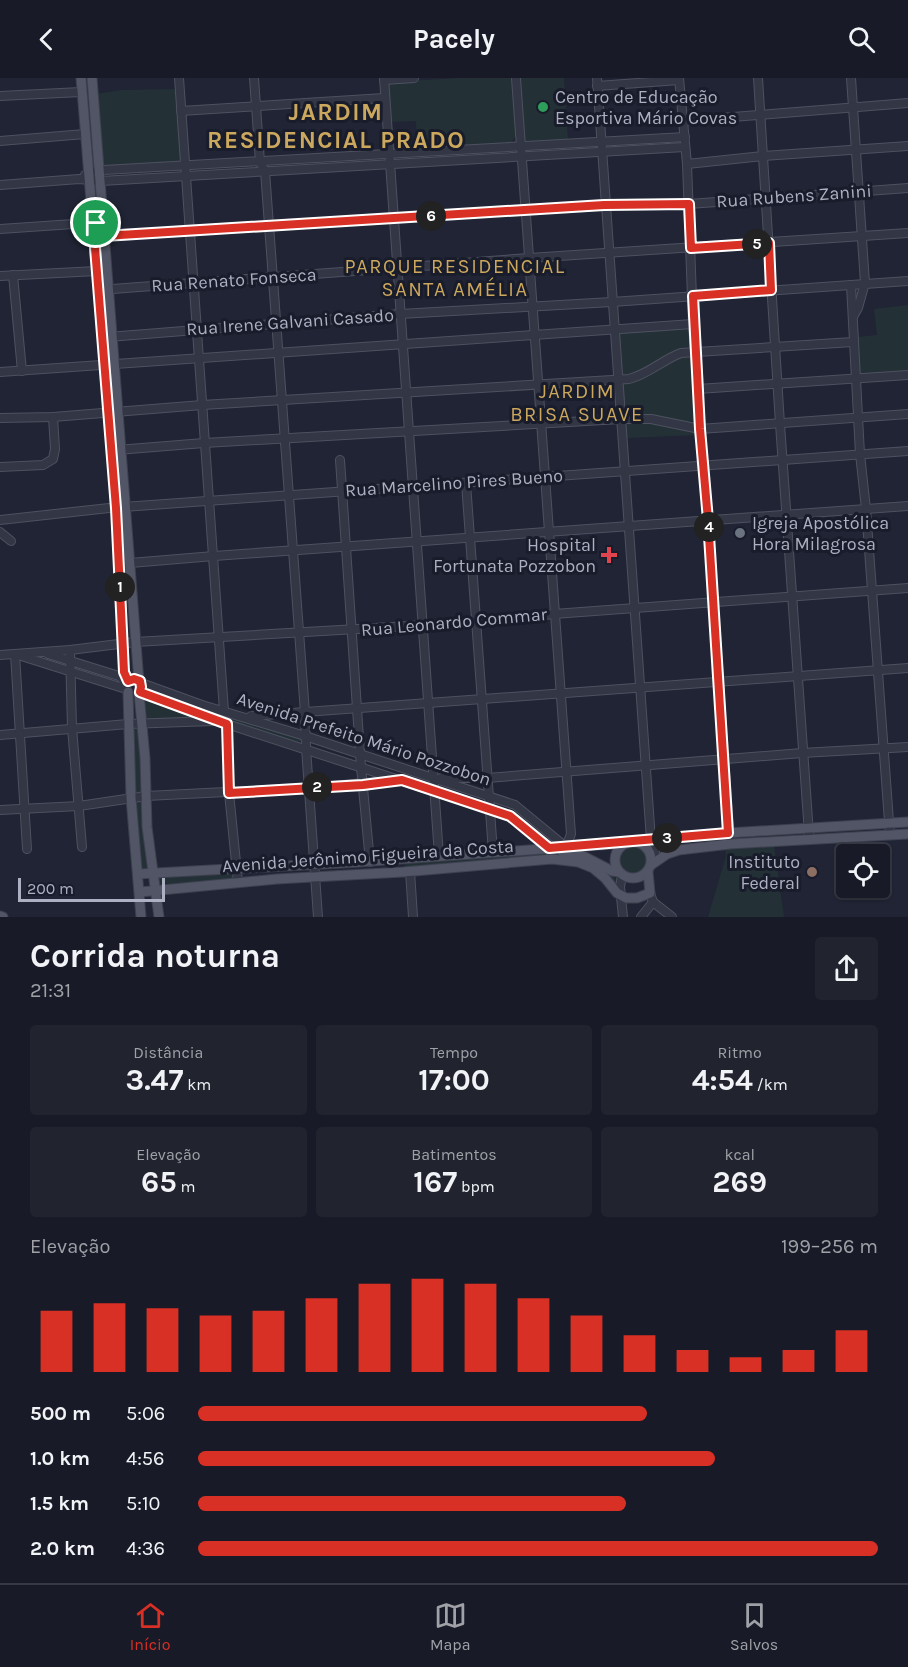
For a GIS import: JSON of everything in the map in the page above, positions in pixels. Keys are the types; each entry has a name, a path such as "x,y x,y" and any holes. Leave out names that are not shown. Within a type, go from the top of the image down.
{"main road":[{"path":"81,78 89,176 98,223 104,236 102,338 108,412 116,450 121,508 130,564 140,687 147,827 159,917"},
{"path":"92,78 100,176 97,271 104,290 113,337 119,410 116,450"},
{"path":"121,508 118,564 124,672 127,687 131,798 141,917"},
{"path":"127,687 134,679 140,687"},
{"path":"127,687 132,695 140,687"},
{"name":"Avenida Jerônimo Figueira da Costa","path":"138,874 401,860 728,833 908,822"},
{"path":"621,896 626,898 651,897 650,866 647,848 631,842 621,846 615,855 615,862 620,873 635,879 642,877 650,866 671,852 730,844 908,834"},
{"name":"Avenida Prefeito Mário Pozzobon","path":"549,848 562,853 583,856 620,873"},
{"name":"Avenida Jerônimo Figueira da Costa","path":"140,892 238,882 566,859 593,868 621,896"},
{"path":"401,860 406,871"}],"street":[{"path":"179,78 224,711"},
{"path":"254,78 260,162 266,171 318,917"},
{"path":"414,78 384,79 384,98 439,856"},
{"path":"516,78 571,834 566,847"},
{"path":"758,78 799,676 802,753 810,840"},
{"path":"851,78 865,283 854,316"},
{"path":"650,866 655,853 651,840 597,82 679,79 686,147 693,324 730,844"},
{"path":"0,96 81,92"},
{"path":"181,111 384,98"},
{"path":"683,121 760,113 908,103"},
{"path":"0,141 85,134"},
{"path":"100,176 184,166 685,137"},
{"path":"687,164 763,156 908,146"},
{"path":"0,185 79,179 89,176 185,176 686,147"},
{"name":"Rua Rubens Zanini","path":"104,236 525,212 604,205 689,204 908,188"},
{"path":"0,229 98,223"},
{"name":"Rua Renato Fonseca","path":"104,290 529,258 908,233"},
{"path":"0,276 97,271"},
{"path":"13,275 22,371"},
{"name":"Rua Irene Galvani Casado","path":"102,338 400,314 908,281"},
{"path":"851,285 860,454 867,509 891,835"},
{"path":"0,372 693,324"},
{"path":"0,418 53,417 119,410 618,380 647,374 673,356 696,352 853,342"},
{"path":"698,388 908,375"},
{"path":"116,450 621,419 651,419 700,429 908,414"},
{"path":"0,467 43,465 53,459 55,449 53,417"},
{"name":"Rua Marcelino Pires Bueno","path":"0,520 209,501 908,451"},
{"path":"340,460 360,754 370,862"},
{"path":"466,483 493,852"},
{"path":"118,564 908,506"},
{"path":"0,532 11,541"},
{"name":"Rua Leonardo Commar","path":"0,655 135,642 352,630 908,588"},
{"path":"70,650 72,728 82,847"},
{"path":"43,652 119,676 127,687"},
{"path":"27,849 15,654 127,687"},
{"path":"245,717 908,668"},
{"name":"Avenida Prefeito Mário Pozzobon","path":"140,687 245,717 515,805 566,847"},
{"name":"Avenida Prefeito Mário Pozzobon","path":"140,687 199,718 217,721 306,748 510,816 549,848"},
{"path":"0,735 199,718 202,705"},
{"path":"227,724 229,793 238,882"},
{"path":"434,778 487,778 802,753 908,747"},
{"path":"0,810 79,806 146,796 363,785 402,780"},
{"path":"406,871 413,917"},
{"path":"620,873 624,916"},
{"path":"641,917 651,897 672,917"}],"shaded area":[{"path":"510,78 512,80 516,136 510,144 417,149 416,121 389,122 387,85 389,82"},
{"name":"Centro de Educação Esportiva Mário Covas","path":"518,78 564,78 568,141 526,143 522,137"},
{"path":"177,89 181,158 176,164 107,167 102,163 96,94 122,90"},
{"path":"908,305 908,373 863,377 859,374 857,337 877,335 874,309"},
{"path":"687,328 691,332 692,346 689,349 636,375 624,376 621,373 618,338 620,334"},
{"path":"688,355 692,358 697,416 695,420 686,423 623,413 622,385 624,383 641,378"},
{"path":"646,421 697,432 699,435 625,438 626,422"},
{"path":"149,699 191,714 193,717 192,719 147,719 144,704"},
{"path":"206,709 302,740 298,743 208,715 205,712"},
{"path":"132,728 139,729 143,790 136,793 133,791"},
{"path":"141,800 150,867 148,870 140,868 134,803"},
{"path":"633,844 644,849 649,860 644,871 633,876 622,871 617,860 622,849"},
{"path":"774,845 784,917 708,917 726,856 725,848"},
{"path":"549,850 557,854 572,855 611,874 618,888 585,862 405,868 408,861"},
{"path":"233,873 232,880 157,884 160,876"}],"place":[{"name":"Centro de Educação Esportiva Mário Covas","path":"543,107"},
{"name":"Igreja Apostólica Hora Milagrosa","path":"740,533"},
{"name":"Hospital Fortunata Pozzobon","path":"609,555"},
{"name":"Instituto Federal","path":"812,872"}],"district":[{"name":"JARDIM RESIDENCIAL PRADO","path":"336,126"},
{"name":"PARQUE RESIDENCIAL SANTA AMÉLIA","path":"455,278"},
{"name":"JARDIM BRISA SUAVE","path":"577,402"}],"route":[{"path":"689,204 691,248 769,243 771,290 693,296 693,324 728,833 549,848 510,816 402,780 363,785 229,793 227,724 140,692 140,681 131,679 128,681 124,672 116,508 93,223 96,223 103,222 104,236 525,212 604,205 689,204"}]}
